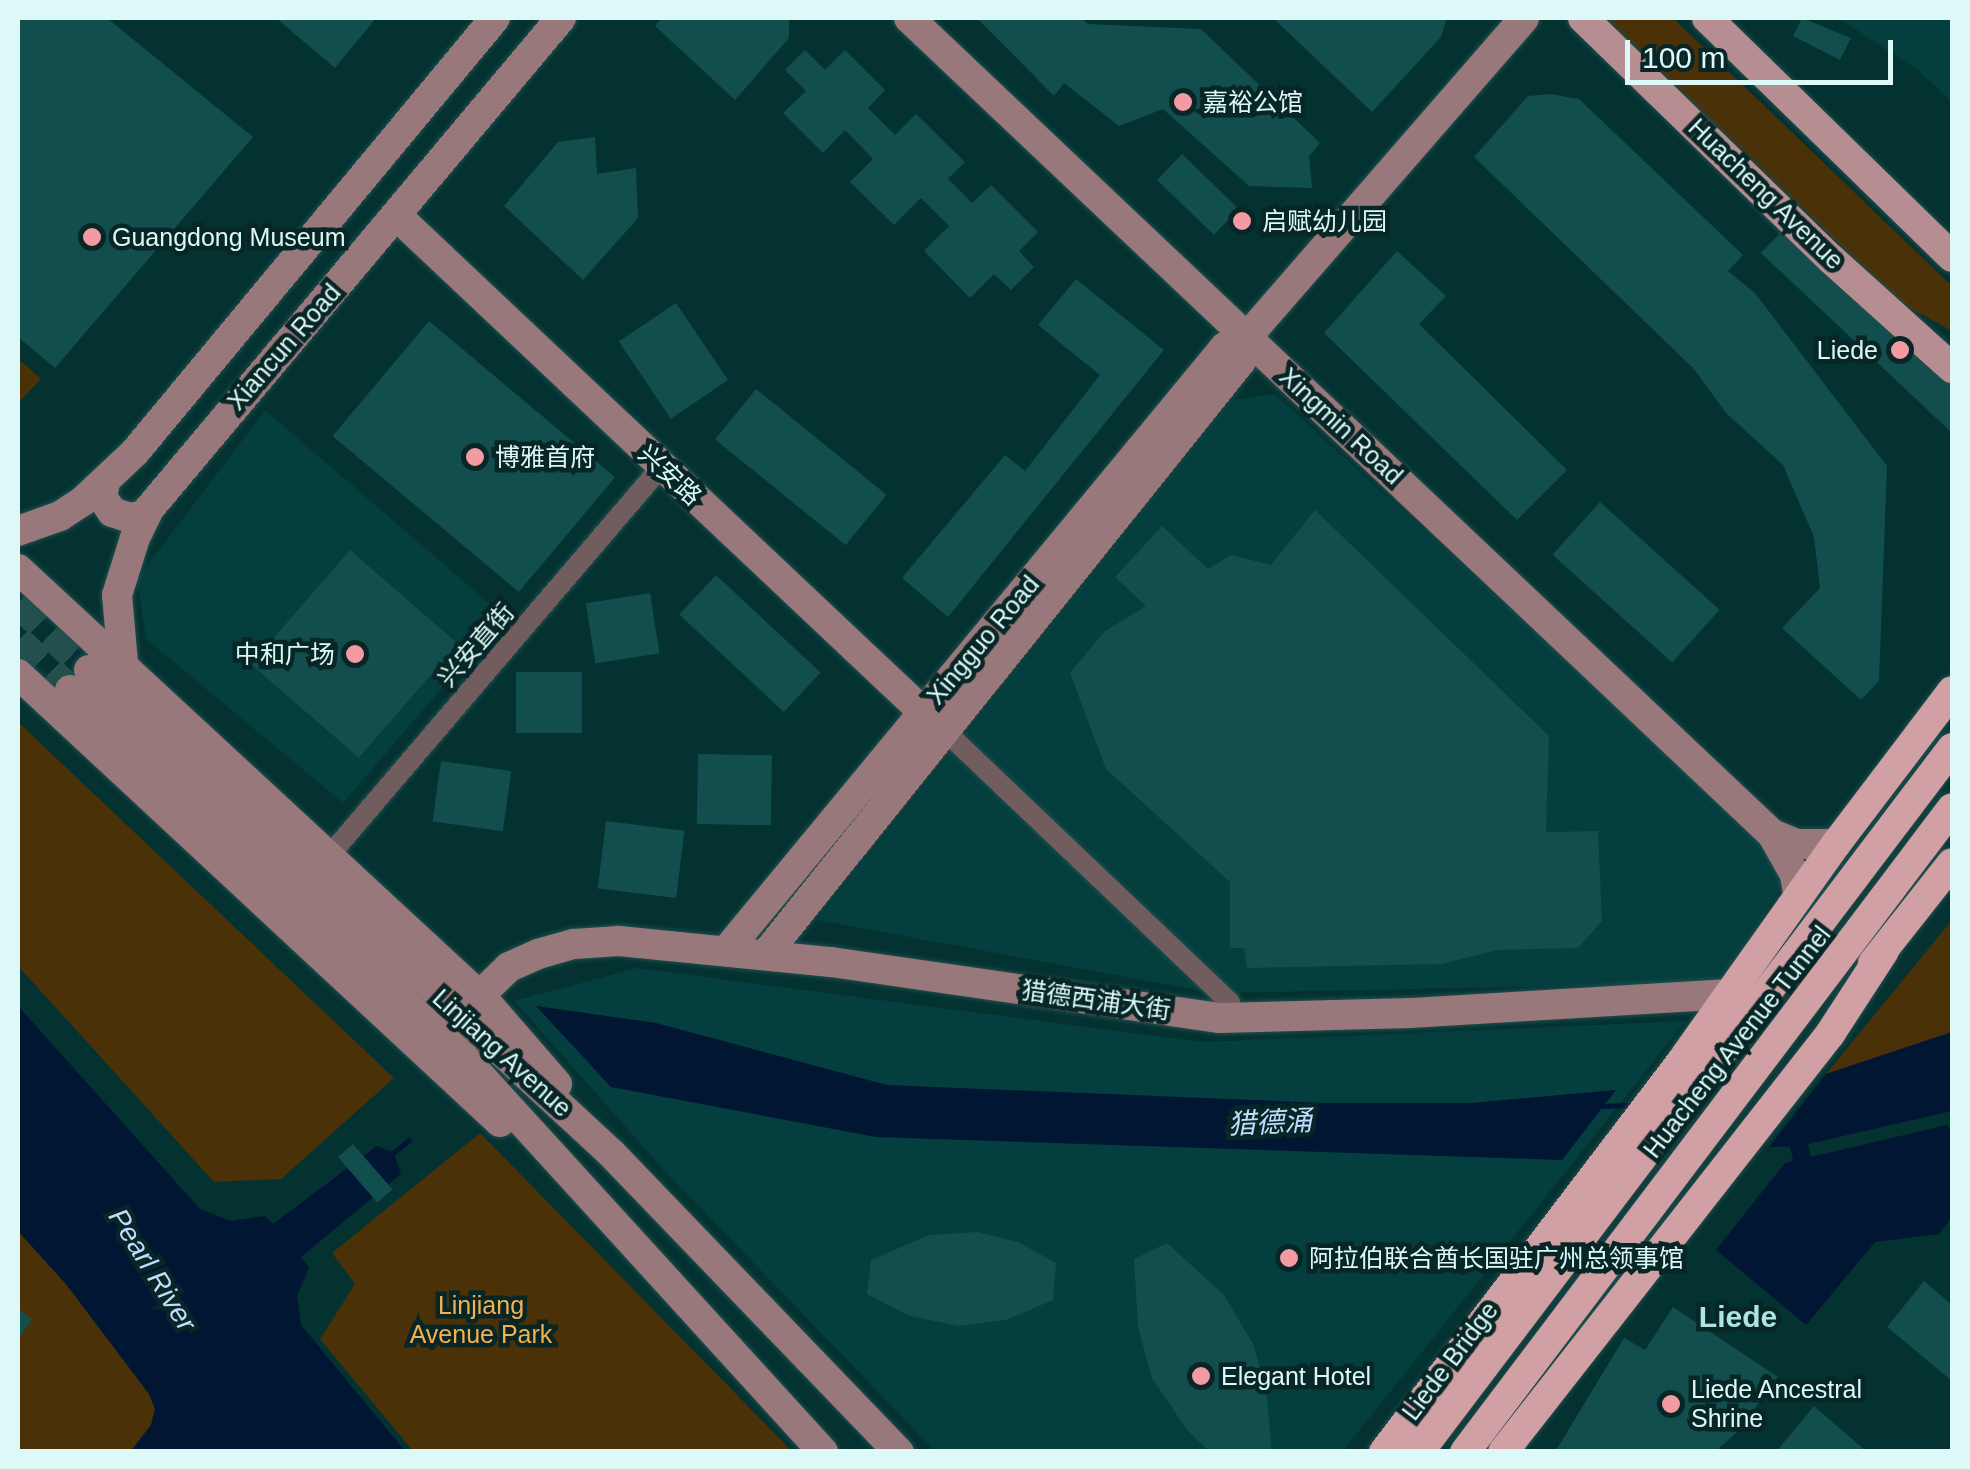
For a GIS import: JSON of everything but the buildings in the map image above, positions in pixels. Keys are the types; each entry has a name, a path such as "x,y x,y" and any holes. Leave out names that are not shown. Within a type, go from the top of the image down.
{"highway":[{"path":"1384,1452 1686,1055 1798,895 1952,691"},
{"name":"Huacheng Avenue Tunnel","path":"1602,1212 1952,748"},
{"name":"Huacheng Avenue Tunnel","path":"1676,1199 1775,1042 1952,808"},
{"path":"1465,1452 1570,1314 1818,1035 1952,862"},
{"path":"1567,1212 1722,1050"},
{"path":"1602,1212 1686,1055"},
{"path":"1503,1452 1676,1199"},
{"name":"Liede Bridge","path":"1419,1452 1602,1212"}],"main road":[{"name":"Huacheng Avenue","path":"1583,18 1952,368"},
{"path":"1706,18 1952,256"},
{"path":"1909,215 1952,248"}],"street":[{"name":"Xiancun Road","path":"18,531 60,516 106,482 135,452 495,18"},
{"name":"Xiancun Road","path":"122,663 117,595 147,514 183,465 561,18"},
{"name":"Xingmin Road","path":"909,18 1772,834 1795,875 1798,895"},
{"name":"Xingguo Road","path":"766,954 934,722 1226,348 1247,337 1524,18"},
{"name":"兴安路","path":"397,216 934,722"},
{"name":"兴安直街","path":"329,856 661,467"},
{"path":"106,482 102,497 112,512 130,518 147,514"},
{"path":"18,568 479,996 534,1056 612,1154"},
{"path":"18,584 67,614"},
{"path":"18,663 71,689"},
{"path":"18,674 71,689"},
{"name":"Linjiang Avenue","path":"71,689 612,1154 899,1452"},
{"name":"Linjiang Avenue","path":"71,689 402,997 578,1182 823,1452"},
{"path":"934,722 1230,1002 1230,1018"},
{"name":"Xingguo Road","path":"726,951 934,722"},
{"path":"1772,834 1812,846 1836,844"},
{"name":"猎德西浦大街","path":"479,996 508,967 574,944 618,940 766,954 1230,1018 1529,1008 1730,994"}],"shaded area":[{"path":"1838,18 1952,18 1952,102 1918,70"},
{"path":"1275,394 1793,867 1722,983 1213,993 817,920 1232,400"},
{"path":"265,410 504,616 343,803 146,639 137,579"},
{"path":"637,968 1201,1042 1686,1021 1343,1451 936,1452 664,1170 514,1001"}],"green space":[{"path":"1606,18 1673,18 1952,286 1952,331 1899,302"},
{"path":"18,359 41,379 18,403"},
{"path":"18,722 394,1078 281,1179 214,1182 18,966"},
{"path":"1952,920 1952,1032 1826,1074"},
{"name":"Linjiang Avenue Park","path":"480,1133 792,1451 413,1451 320,1339 355,1284 332,1253"},
{"path":"18,1231 66,1284 149,1394 155,1409 151,1425 131,1451 18,1451"}],"water":[{"name":"Pearl River","path":"18,1006 200,1209 231,1221 265,1216 273,1224 377,1146 394,1153 401,1174 301,1257 309,1268 297,1296 301,1325 405,1451 131,1451 151,1425 155,1409 149,1394 66,1284 18,1231"},
{"path":"536,1006 656,1023 887,1085 1324,1103 1471,1103 1616,1090 1562,1160 876,1137 611,1087"},
{"path":"1952,1032 1952,1111 1799,1146 1769,1147 1826,1074"},
{"path":"1947,1125 1952,1131 1952,1217 1939,1234 1875,1242 1806,1325 1716,1250 1785,1163"}],"waterway":[{"name":"猎德涌","path":"1601,1106 1635,1105"},
{"path":"388,1157 409,1140"},
{"path":"1799,1146 1802,1159"}],"tunnel":[{"path":"18,603 89,670"},
{"path":"18,641 70,690"}],"place":[{"name":"嘉裕公馆","path":"1183,102"},
{"name":"启赋幼儿园","path":"1242,221"},
{"name":"Guangdong Museum","path":"92,237"},
{"name":"Liede","path":"1900,350"},
{"name":"博雅首府","path":"475,457"},
{"name":"中和广场","path":"355,654"},
{"name":"阿拉伯联合酋长国驻广州总领事馆","path":"1289,1258"},
{"name":"Elegant Hotel","path":"1201,1376"},
{"name":"Liede Ancestral Shrine","path":"1671,1404"}],"district":[{"name":"Liede","path":"1738,1317"}]}
